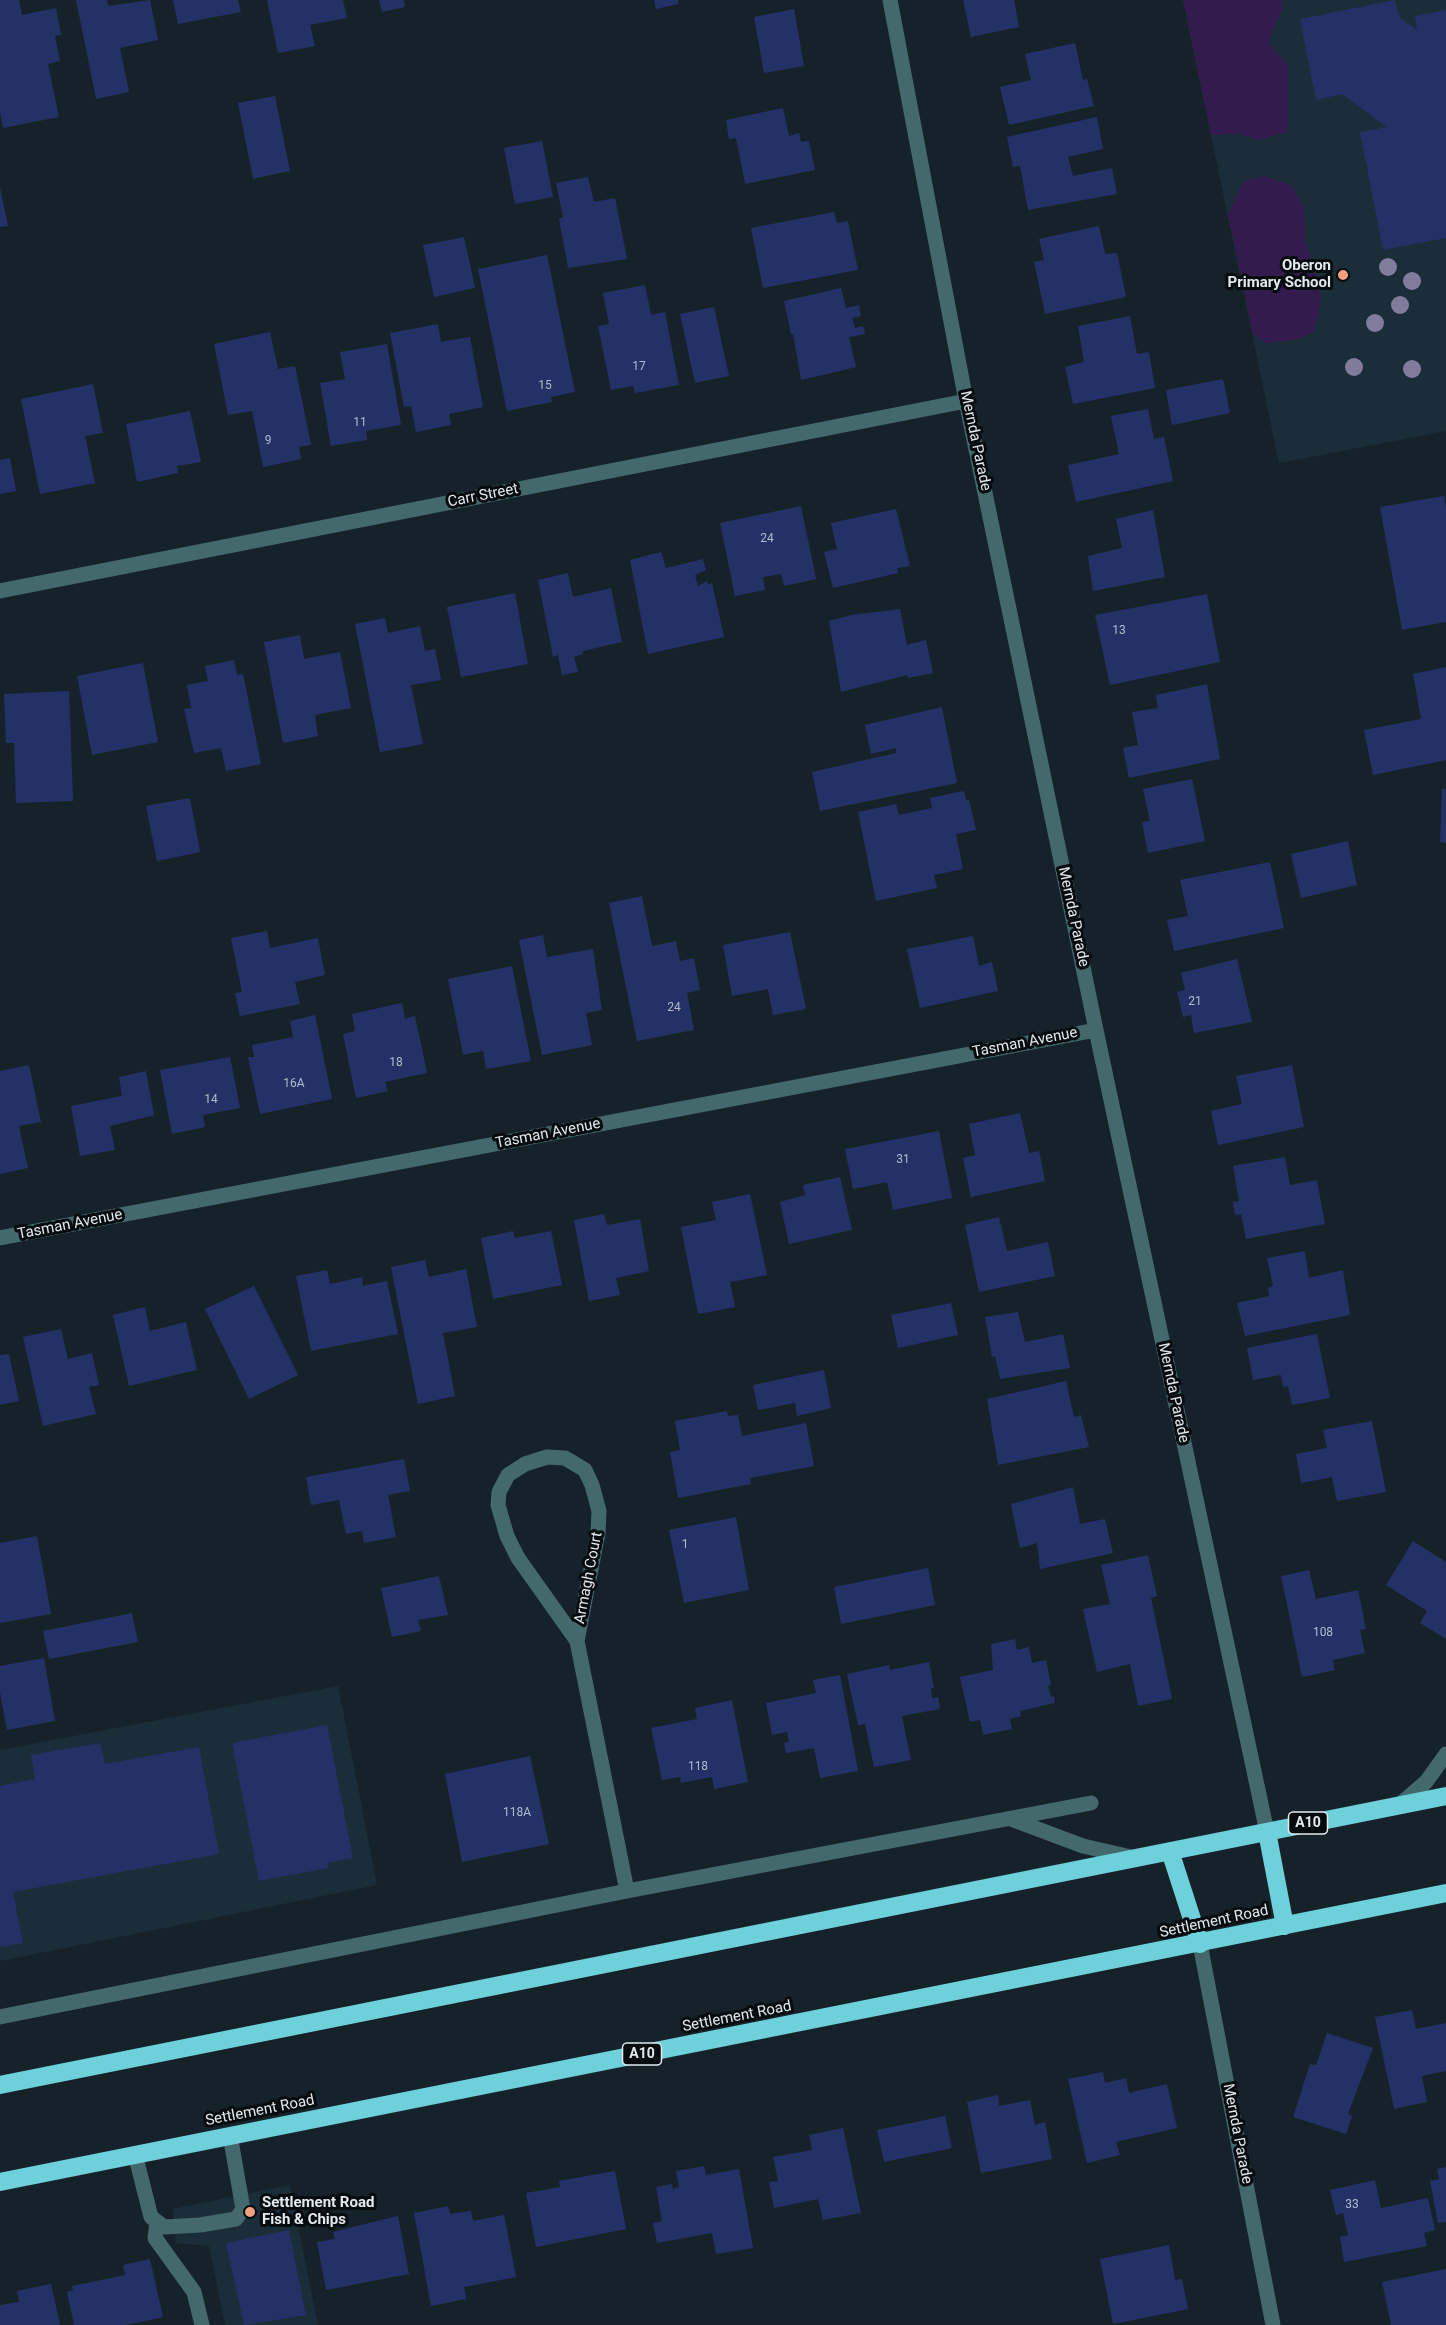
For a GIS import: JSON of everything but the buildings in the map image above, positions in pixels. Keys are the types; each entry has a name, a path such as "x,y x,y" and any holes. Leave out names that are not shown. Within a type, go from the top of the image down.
{"highway":[{"name":"A10","path":"0,2085 1446,1796"},
{"path":"1267,1832 1285,1926"},
{"path":"1170,1851 1200,1944"},
{"name":"Settlement Road","path":"0,2182 1446,1893"}],"street":[{"name":"Mernda Parade","path":"890,0 966,401 1096,1030 1267,1832"},
{"name":"Carr Street","path":"0,591 966,401"},
{"name":"Tasman Avenue","path":"0,1238 1096,1030"},
{"name":"Armagh Court","path":"577,1641 518,1558 507,1536 498,1505 499,1492 508,1475 525,1464 547,1457 566,1458 580,1466 592,1485 599,1511 598,1533 577,1641 627,1891"},
{"path":"1398,1806 1425,1782 1446,1754"},
{"path":"0,2017 627,1891 1091,1803"},
{"path":"1008,1818 1083,1846 1136,1858"},
{"name":"Mernda Parade","path":"1200,1944 1273,2325"},
{"path":"135,2154 151,2217 164,2227 200,2226 236,2219 243,2209 230,2135"},
{"path":"157,2222 155,2238 194,2292 202,2325"}],"shaded area":[{"name":"Oberon Primary School","path":"1183,0 1446,0 1446,431 1279,463"},
{"path":"1183,0 1281,0 1282,10 1271,34 1269,45 1288,64 1288,132 1260,140 1240,134 1211,135"},
{"path":"1265,176 1291,185 1304,208 1305,238 1321,297 1315,330 1302,339 1266,343 1253,335 1228,214 1243,181"},
{"path":"338,1686 377,1885 0,1961 0,1750"},
{"path":"290,2185 318,2325 225,2325 209,2246 176,2243 173,2209"}],"place":[{"name":"Oberon Primary School","path":"1343,275"},
{"name":"Settlement Road Fish & Chips","path":"250,2212"}]}
